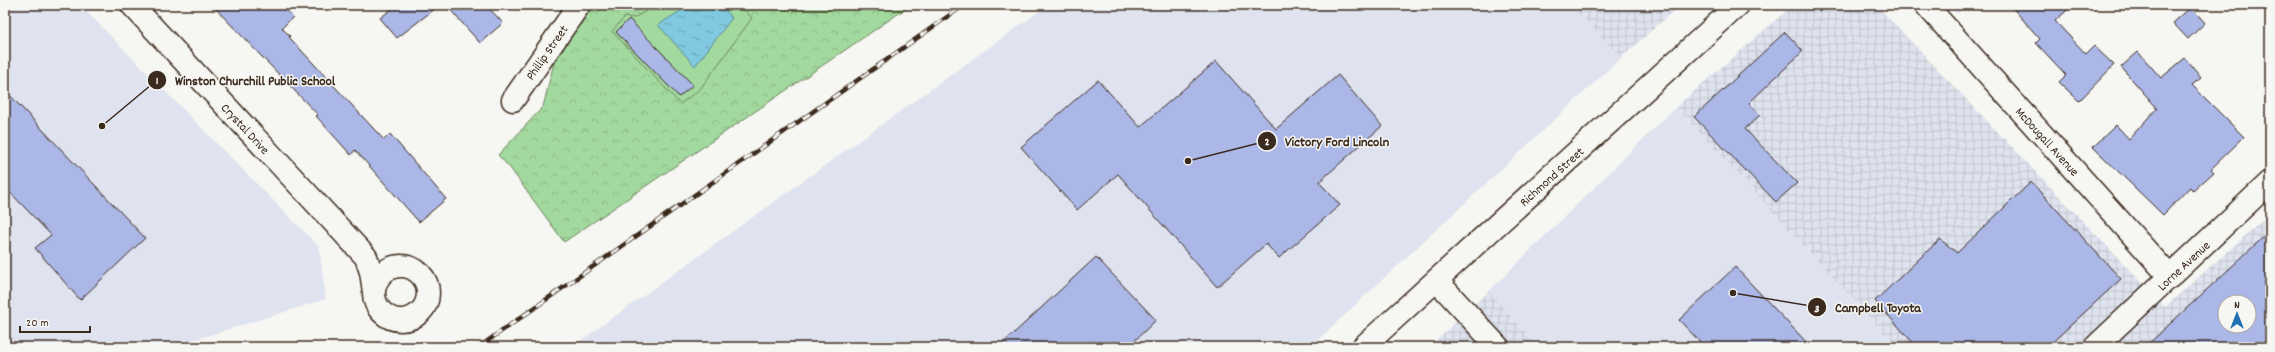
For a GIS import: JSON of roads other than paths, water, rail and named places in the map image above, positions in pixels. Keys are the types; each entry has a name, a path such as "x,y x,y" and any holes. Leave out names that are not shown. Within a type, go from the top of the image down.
{"street":[{"name":"Crystal Drive","path":"132,5 360,252 368,264 377,306 386,316 393,319 407,320 420,313 428,301 429,287 426,280 416,270 402,265 376,261 360,252"},
{"name":"Phillip Street","path":"513,100 579,5"},
{"name":"Richmond Street","path":"1363,347 1738,5"},
{"name":"McDougall Avenue","path":"1926,5 2170,278"},
{"name":"Lorne Avenue","path":"2095,347 2170,278 2270,182"},
{"path":"374,292 375,284 382,272 388,268 402,265"},
{"path":"1437,281 1498,347"}],"water":[{"path":"690,5 721,5 732,18 695,66 658,25"}],"railway":[{"path":"479,347 964,5"}],"place":[{"name":"Winston Churchill Public School","path":"102,126"},
{"name":"Victory Ford Lincoln","path":"1188,161"},
{"name":"Campbell Toyota","path":"1733,293"}]}
